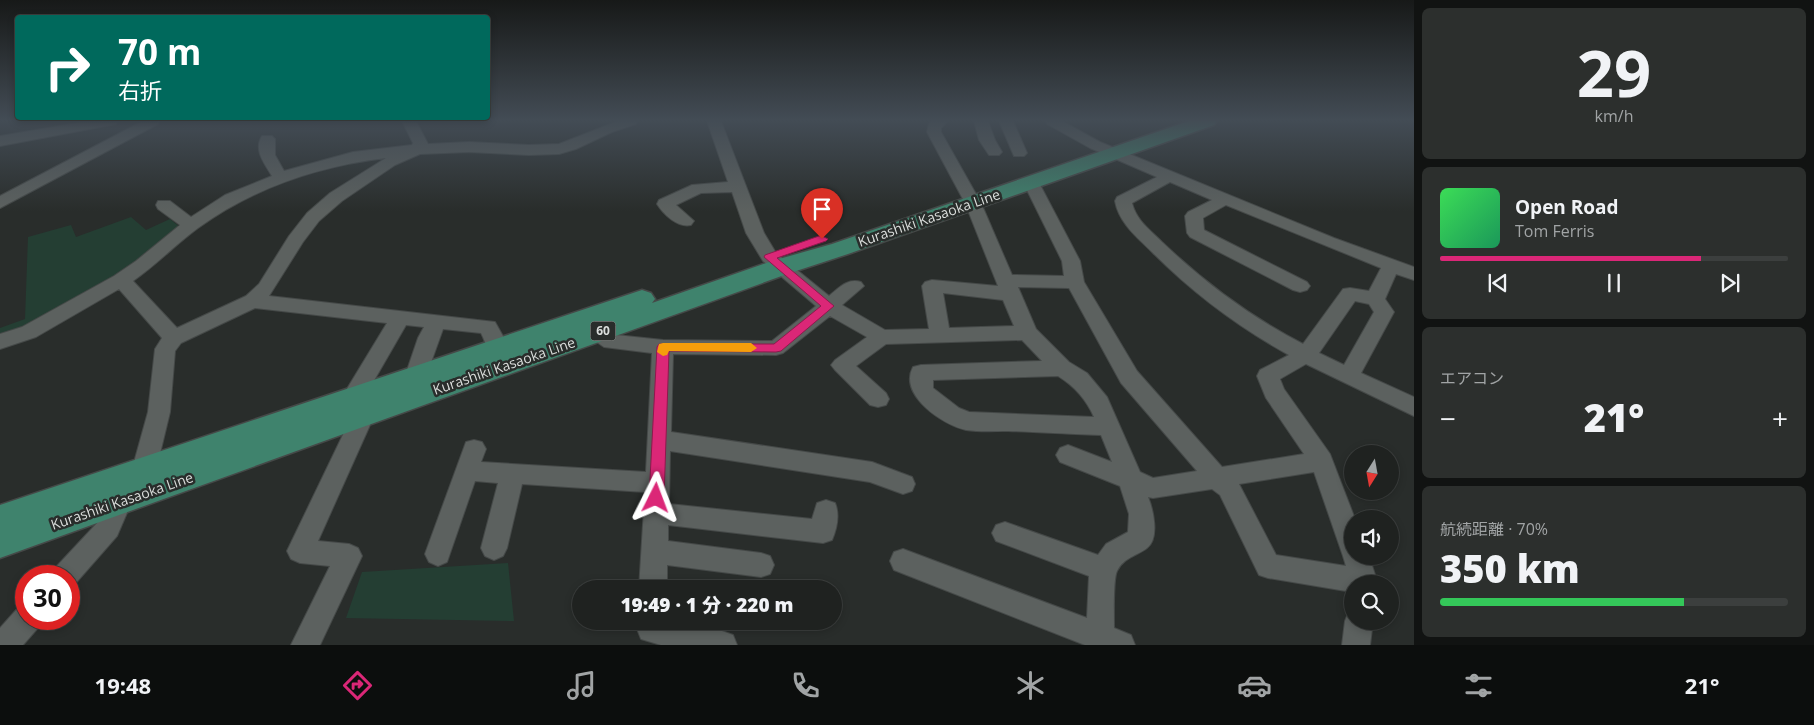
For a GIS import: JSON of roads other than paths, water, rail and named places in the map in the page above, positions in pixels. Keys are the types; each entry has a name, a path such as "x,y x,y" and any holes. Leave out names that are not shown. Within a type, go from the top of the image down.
{"main road":[{"name":"Kurashiki Kasaoka Line","path":"0,543 119,502 358,407 1099,151"},
{"name":"Kurashiki Kasaoka Line","path":"969,196 1031,182 1100,151"},
{"name":"Kurashiki Kasaoka Line","path":"0,519 144,470 358,407 416,376 501,357"}],"street":[{"path":"0,203 97,151"},
{"path":"267,151 267,155 280,177"},
{"path":"0,342 30,332 121,280 143,265 191,225 242,193 280,177 353,157 400,151"},
{"path":"75,565 108,528 119,502 144,470 159,412 165,349 174,338 253,301 266,288 295,240 319,212 336,197 374,172 413,151"},
{"path":"725,151 755,233 775,262 828,306 882,337 1027,333"},
{"path":"903,561 1106,642 1103,569 1115,552 1140,539 1142,514 1099,403 1079,379 1062,368 1027,333 969,196 944,151"},
{"path":"1110,151 1328,242 1414,274"},
{"path":"1170,176 1123,201 1125,214 1172,262 1211,295 1256,327 1306,355 1414,407"},
{"path":"1031,182 1071,261 1075,282 1130,378 1218,479 1229,488 1268,566 1344,579"},
{"path":"685,221 665,204 698,188 738,187"},
{"path":"1225,199 1194,216 1196,232 1300,286"},
{"path":"164,205 191,225"},
{"path":"1375,299 1390,266"},
{"path":"121,280 174,338"},
{"path":"940,336 932,286 1008,288 1075,282"},
{"path":"594,325 611,342 663,347 776,348 854,286"},
{"path":"1344,525 1322,461 1274,392 1268,376 1306,355 1350,294 1375,299 1384,312 1349,376"},
{"path":"253,301 488,327 501,357"},
{"path":"305,645 349,556 300,552 358,407 401,317"},
{"path":"416,376 428,338 437,321"},
{"path":"878,399 842,365 882,337"},
{"path":"652,580 663,347"},
{"path":"1062,368 921,373 923,392 951,414 967,420 1108,426"},
{"path":"659,440 872,472 903,484"},
{"path":"1068,455 1130,481 1153,488 1322,461"},
{"path":"438,554 471,460 512,474 657,483"},
{"path":"494,548 512,474"},
{"path":"656,513 824,532 826,511"},
{"path":"1005,533 1103,569"},
{"path":"654,551 761,565"},
{"path":"4,645 17,630"},
{"path":"1356,645 1358,630"},
{"path":"651,632 723,645"}]}
